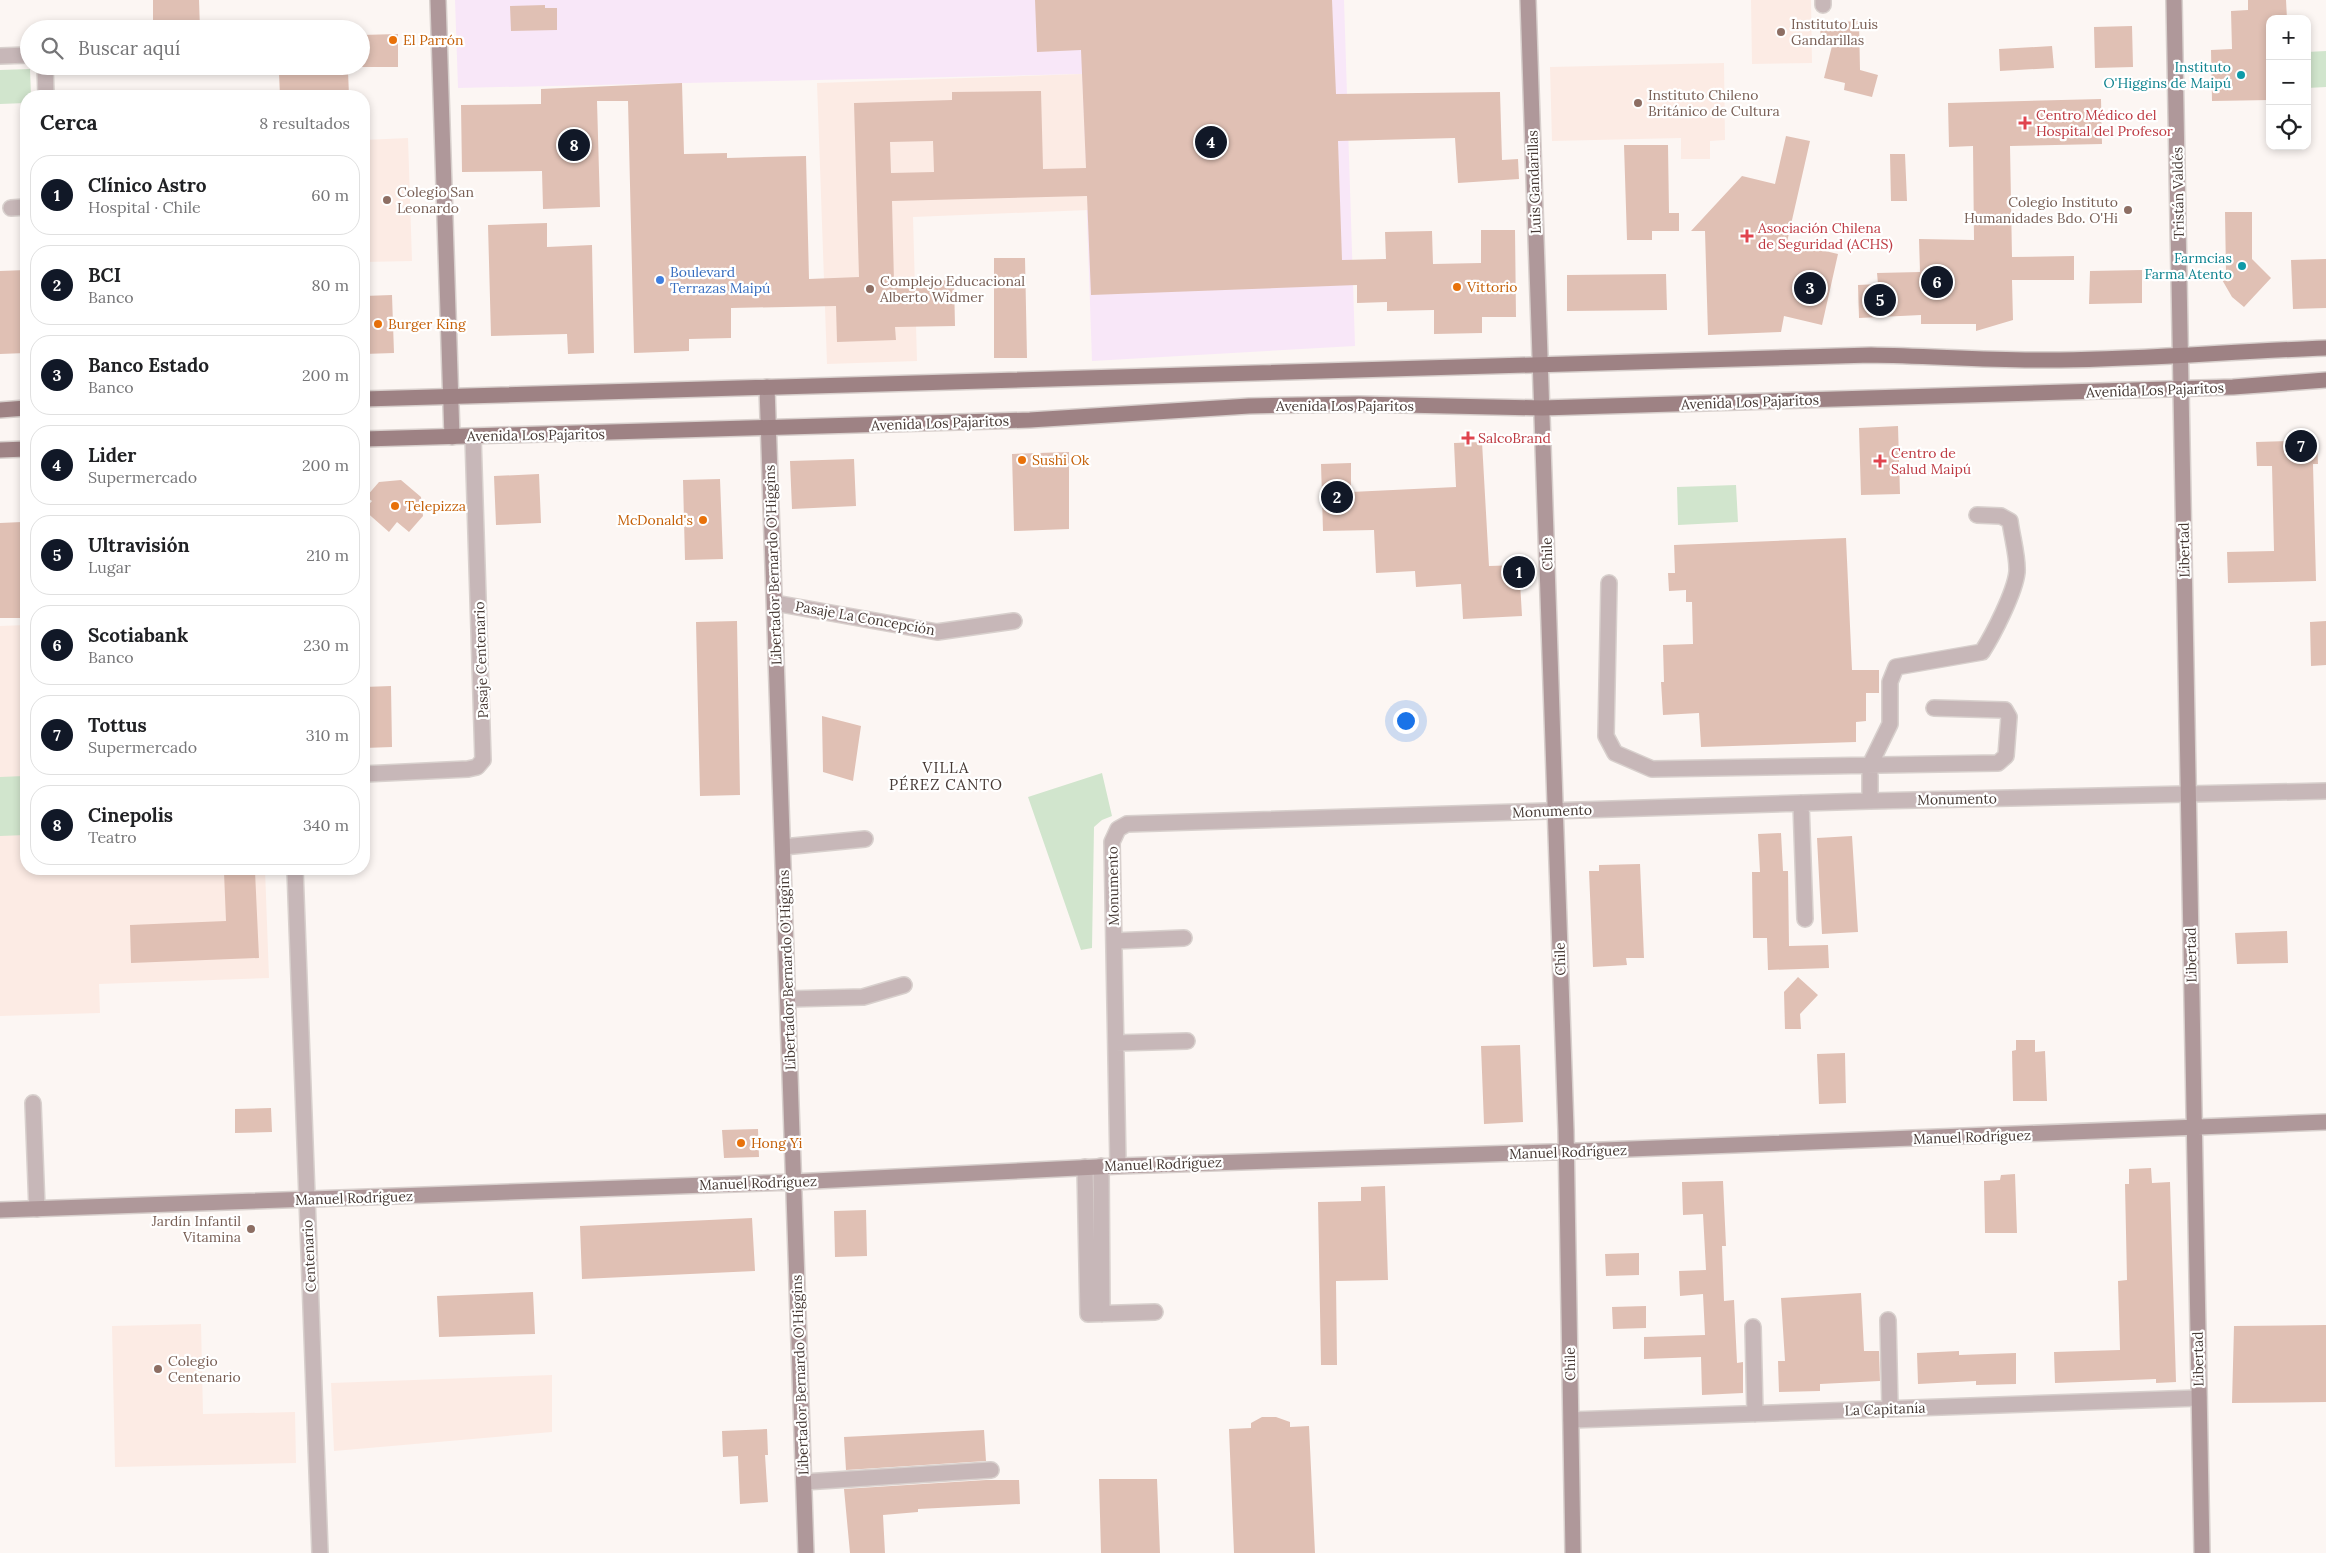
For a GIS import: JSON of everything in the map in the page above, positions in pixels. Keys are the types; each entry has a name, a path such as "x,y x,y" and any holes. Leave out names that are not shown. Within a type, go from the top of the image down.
{"main road":[{"path":"370,399 1870,355 2029,360 2181,356 2231,351 2326,348"},
{"name":"Avenida Los Pajaritos","path":"370,439 769,429 1030,420 1250,406 1358,404 1542,408 2182,389 2263,386 2326,380"},
{"path":"0,410 20,408"},
{"path":"0,450 20,449"}],"street":[{"path":"438,0 452,437"},
{"name":"Luis Gandarillas","path":"1528,0 1540,365"},
{"name":"Tristán Valdés","path":"2174,0 2181,356"},
{"path":"0,56 20,55"},
{"path":"45,75 46,90"},
{"name":"Libertad","path":"2181,356 2202,1553"},
{"name":"Chile","path":"1540,365 1566,1152 1573,1553"},
{"name":"Libertador Bernardo O'Higgins","path":"767,387 806,1553"},
{"name":"Pasaje Centenario","path":"370,774 468,769 477,766 483,760 472,436"},
{"path":"1870,801 1870,765 1890,724 1890,682 1896,667 1982,652 1995,632 2017,573 2011,528 2010,522 2001,516 1977,515"},
{"path":"1609,584 1606,736 1615,752 1652,768 1998,763 2006,756 2009,717 2005,710 1934,708"},
{"name":"Pasaje La Concepción","path":"775,603 938,632 1014,621"},
{"name":"Monumento","path":"1118,1166 1112,842 1118,829 1128,824 1870,801 2326,791"},
{"path":"1801,803 1805,920"},
{"path":"783,847 866,839"},
{"name":"Centenario","path":"295,875 320,1553"},
{"path":"1114,941 1184,938"},
{"path":"788,999 863,997 904,985"},
{"path":"1116,1043 1187,1041"},
{"path":"33,1103 37,1209"},
{"name":"Manuel Rodríguez","path":"0,1210 793,1182 1101,1166 1566,1152 2326,1122"},
{"path":"1095,1314 1101,1166"},
{"path":"1085,1167 1095,1314"},
{"path":"1095,1314 1155,1312"},
{"path":"1888,1320 1890,1409"},
{"path":"1753,1327 1755,1414"},
{"name":"La Capitanía","path":"1571,1420 2199,1398"},
{"path":"804,1482 990,1470"}],"shaded area":[{"path":"455,0 1344,0 1355,346 1092,361 1082,74 458,88"},
{"name":"Instituto Luis Gandarillas","path":"1751,0 1811,0 1812,63 1752,64"},
{"name":"Instituto Chileno Británico de Cultura","path":"1724,63 1725,140 1710,141 1710,159 1681,159 1681,138 1552,141 1550,67"},
{"name":"Complejo Educacional Alberto Widmer","path":"1082,74 1088,210 913,217 917,361 827,364 817,83"},
{"name":"Colegio San Leonardo","path":"408,138 412,261 370,262 370,140"},
{"path":"20,625 20,875 265,875 269,978 99,984 100,1013 0,1016 0,626"},
{"name":"Colegio Centenario","path":"201,1324 203,1414 295,1412 296,1463 115,1467 112,1326"},
{"path":"552,1375 552,1432 334,1451 331,1383"}],"green space":[{"path":"2326,51 2326,87 2311,88 2311,52"},
{"path":"20,69 20,75 30,75 31,90 20,90 20,103 0,104 0,70"},
{"path":"1736,485 1738,522 1678,525 1677,487"},
{"path":"1102,773 1112,816 1102,820 1094,827 1092,948 1081,950 1028,797"},
{"path":"20,776 20,835 0,836 0,777"}],"building":[{"path":"153,0 199,0 200,20 153,20"},
{"path":"1035,0 1332,0 1336,94 1500,92 1502,160 1518,159 1519,179 1458,183 1455,138 1338,141 1342,260 1386,259 1385,232 1432,231 1433,264 1481,263 1481,230 1515,230 1516,317 1482,317 1482,333 1434,334 1434,310 1387,311 1387,302 1357,303 1357,285 1091,295 1087,196 892,201 894,282 954,280 955,326 895,327 896,340 837,342 836,306 731,308 731,338 689,339 689,351 634,353 628,101 597,101 600,207 543,209 542,171 462,172 461,105 541,104 541,89 682,83 684,154 727,153 727,158 806,156 809,279 859,277 854,103 952,100 952,92 1041,91 1043,169 1086,168 1081,50 1037,52","holes":["933,141 934,172 891,173 890,142"]},
{"name":"Instituto O'Higgins de Maipú","path":"2248,0 2286,0 2287,15 2266,15 2266,100 2212,101 2211,50 2232,49 2231,11 2248,10"},
{"path":"545,5 545,8 557,8 557,30 511,31 510,6"},
{"path":"1859,21 1860,70 1878,75 1872,97 1844,90 1845,83 1824,78 1832,46 1821,47 1820,23"},
{"path":"2132,26 2133,67 2095,68 2094,27"},
{"path":"398,34 398,67 370,67 370,35"},
{"path":"2052,46 2054,68 2000,71 1999,49"},
{"path":"279,75 348,75 349,90 280,90"},
{"path":"2101,99 2102,144 2010,146 2012,257 2074,256 2074,280 2012,280 2013,320 1976,331 1976,324 1921,324 1921,315 1859,318 1858,285 1878,284 1877,273 1920,272 1919,239 1974,240 1973,146 1949,147 1948,103"},
{"name":"Asociación Chilena de Seguridad (ACHS)","path":"1786,136 1810,141 1787,242 1838,254 1822,325 1784,316 1781,332 1708,335 1705,231 1691,231 1742,176 1775,184"},
{"path":"1624,145 1668,145 1669,213 1679,213 1679,231 1652,231 1652,240 1627,240"},
{"path":"1890,154 1905,154 1907,201 1891,201"},
{"name":"Farmcias Farma Atento","path":"2225,212 2252,212 2252,259 2271,278 2244,307 2232,297 2221,278 2226,272"},
{"path":"547,223 547,247 592,245 594,353 568,354 567,334 491,336 488,225"},
{"path":"994,258 1025,258 1027,358 994,358"},
{"path":"2326,259 2326,308 2293,309 2291,260"},
{"path":"20,270 20,353 0,354 0,271"},
{"path":"2142,270 2142,303 2089,304 2090,271"},
{"path":"1666,274 1667,310 1567,311 1567,275"},
{"name":"Burger King","path":"392,295 394,353 370,354 370,296"},
{"name":"Centro de Salud Maipú","path":"1898,426 1900,494 1861,495 1859,428"},
{"path":"2317,440 2318,464 2313,464 2316,581 2228,583 2227,552 2274,551 2272,466 2257,466 2256,442"},
{"path":"1482,442 1489,566 1519,565 1522,616 1463,619 1461,584 1416,587 1415,571 1376,573 1374,530 1323,531 1321,464 1351,463 1351,492 1456,487 1454,443"},
{"path":"1069,452 1069,529 1014,531 1012,454"},
{"path":"854,459 856,506 792,509 790,461"},
{"path":"539,474 541,523 496,525 494,476"},
{"name":"McDonald's","path":"720,479 723,559 685,560 683,480"},
{"name":"Telepizza","path":"401,480 421,497 423,516 409,532 397,522 389,532 370,515 370,503 372,501 370,500 370,492 379,482"},
{"path":"20,522 20,618 0,618 0,523"},
{"path":"1846,538 1852,670 1879,670 1879,693 1866,693 1866,721 1856,722 1856,742 1701,747 1699,713 1663,715 1661,682 1664,682 1663,645 1693,644 1692,602 1686,602 1686,590 1669,591 1668,573 1675,573 1674,545"},
{"path":"737,621 740,795 700,796 696,622"},
{"path":"2326,621 2326,665 2311,666 2310,622"},
{"path":"391,686 392,747 370,748 370,687"},
{"path":"822,716 861,726 853,781 823,772"},
{"path":"1781,833 1783,871 1788,871 1789,946 1828,945 1829,968 1768,970 1767,938 1753,938 1752,872 1760,872 1758,834"},
{"path":"1852,836 1858,932 1822,934 1817,838"},
{"path":"1640,864 1644,958 1626,958 1627,965 1593,967 1589,871 1599,871 1599,865"},
{"path":"224,875 255,875 259,958 131,963 130,925 226,921"},
{"path":"2287,931 2288,963 2237,964 2235,933"},
{"path":"1798,977 1818,995 1800,1014 1801,1029 1785,1029 1784,992"},
{"path":"2016,1040 2035,1040 2035,1052 2045,1051 2047,1101 2013,1101 2012,1051 2016,1050"},
{"path":"1520,1045 1523,1122 1484,1124 1481,1046"},
{"path":"1845,1053 1846,1103 1819,1104 1817,1054"},
{"path":"271,1108 272,1132 235,1133 235,1109"},
{"name":"Hong Yi","path":"758,1129 759,1157 724,1158 722,1130"},
{"path":"2151,1168 2152,1183 2170,1182 2176,1382 2156,1383 2156,1379 2055,1383 2054,1352 2120,1350 2118,1281 2127,1280 2125,1184 2129,1184 2129,1169"},
{"path":"2015,1174 2017,1233 1985,1233 1984,1181 2000,1180 2001,1175"},
{"path":"1723,1181 1726,1246 1722,1246 1724,1301 1734,1300 1737,1363 1743,1362 1743,1393 1702,1395 1701,1357 1644,1359 1644,1337 1705,1335 1703,1294 1680,1296 1679,1271 1706,1270 1703,1214 1683,1215 1682,1182"},
{"path":"1385,1186 1388,1280 1336,1281 1337,1365 1321,1365 1318,1202 1361,1201 1361,1187"},
{"path":"866,1210 867,1256 835,1257 834,1211"},
{"path":"752,1218 755,1271 582,1279 580,1226"},
{"path":"1639,1253 1639,1275 1606,1276 1605,1254"},
{"path":"533,1292 535,1334 439,1337 437,1296"},
{"path":"1861,1293 1864,1351 1879,1351 1880,1381 1820,1384 1820,1391 1779,1392 1778,1361 1785,1361 1781,1298"},
{"path":"1646,1306 1646,1328 1613,1329 1612,1307"},
{"path":"2326,1325 2326,1402 2232,1403 2234,1326"},
{"path":"1959,1351 1959,1355 2016,1353 2016,1384 1976,1385 1976,1381 1918,1384 1917,1353"},
{"path":"1262,1417 1276,1417 1290,1422 1290,1427 1309,1426 1315,1553 1234,1553 1229,1429 1251,1428 1251,1423"},
{"path":"767,1429 768,1455 765,1455 768,1502 740,1504 738,1456 723,1457 722,1431"},
{"path":"984,1430 986,1461 846,1470 844,1437"},
{"path":"1099,1479 1157,1479 1160,1553 1101,1553"},
{"path":"986,1480 1019,1480 1020,1504 918,1509 918,1512 883,1515 885,1553 850,1553 844,1489"}],"place":[{"name":"Instituto Luis Gandarillas","path":"1781,32"},
{"name":"El Parrón","path":"393,40"},
{"name":"Instituto O'Higgins de Maipú","path":"2241,75"},
{"name":"Instituto Chileno Británico de Cultura","path":"1638,103"},
{"name":"Centro Médico del Hospital del Profesor","path":"2025,123"},
{"name":"Lider","path":"1211,142"},
{"name":"Cinepolis","path":"574,145"},
{"name":"Colegio San Leonardo","path":"387,200"},
{"name":"Colegio Instituto Humanidades Bdo. O'Hi","path":"2128,210"},
{"name":"Asociación Chilena de Seguridad (ACHS)","path":"1747,236"},
{"name":"Farmcias Farma Atento","path":"2242,266"},
{"name":"Boulevard Terrazas Maipú","path":"660,280"},
{"name":"Scotiabank","path":"1937,282"},
{"name":"Vittorio","path":"1457,287"},
{"name":"Banco Estado","path":"1810,288"},
{"name":"Complejo Educacional Alberto Widmer","path":"870,289"},
{"name":"Ultravisión","path":"1880,300"},
{"name":"Burger King","path":"378,324"},
{"name":"SalcoBrand","path":"1468,438"},
{"name":"Tottus","path":"2301,446"},
{"name":"Sushi Ok","path":"1022,460"},
{"name":"Centro de Salud Maipú","path":"1880,461"},
{"name":"BCI","path":"1337,497"},
{"name":"Telepizza","path":"395,506"},
{"name":"McDonald's","path":"703,520"},
{"name":"Clínico Astro","path":"1519,572"},
{"name":"Hong Yi","path":"741,1143"},
{"name":"Jardín Infantil Vitamina","path":"251,1229"},
{"name":"Colegio Centenario","path":"158,1369"}],"district":[{"name":"VILLA PÉREZ CANTO","path":"946,776"}]}
